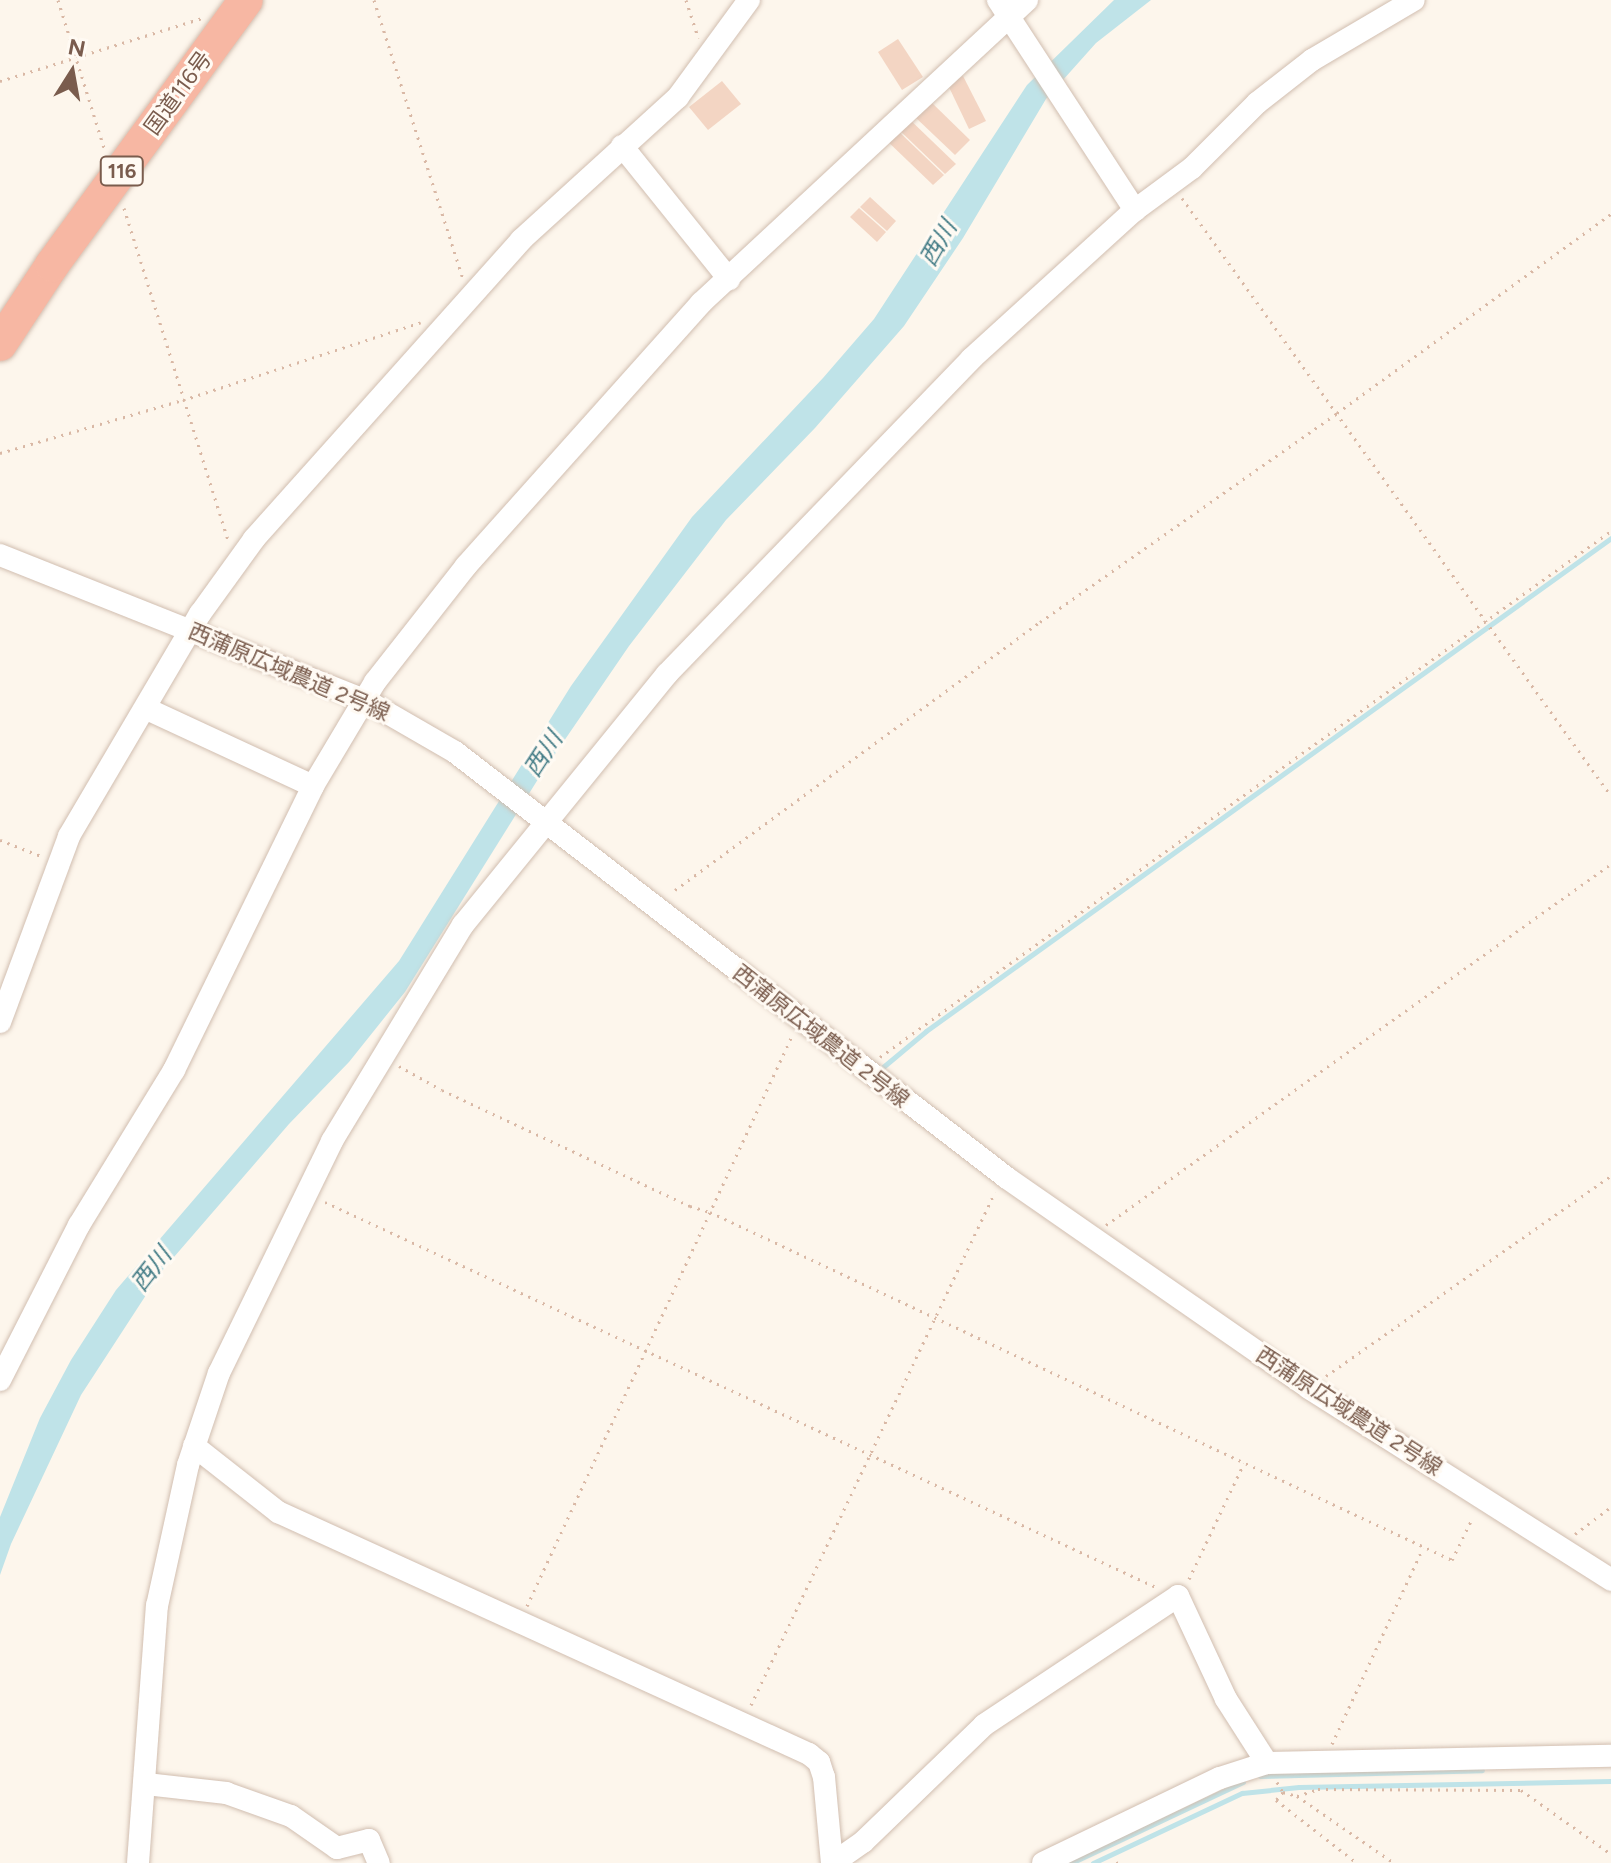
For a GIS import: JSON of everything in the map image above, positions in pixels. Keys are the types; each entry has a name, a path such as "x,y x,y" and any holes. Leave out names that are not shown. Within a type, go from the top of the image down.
{"highway":[{"name":"国道116号","path":"0,344 114,181 248,1"}],"street":[{"path":"0,1022 69,836 147,709 200,614 239,561 521,240 678,97 749,0"},
{"path":"0,1380 79,1225 174,1070 313,786 365,700 466,566 701,303 729,279 1003,7 1027,0"},
{"path":"138,1861 157,1606 174,1521 194,1446 219,1373 307,1193 381,1056 463,925 540,818 667,674 971,359 1135,210 1192,168 1257,103 1312,60 1414,0"},
{"path":"1003,7 1135,210"},
{"path":"622,146 729,279"},
{"name":"西蒲原広域農道 2号線","path":"0,555 365,700 471,762 802,1019 863,1070 1007,1178 1309,1388 1611,1580"},
{"path":"147,709 313,786"},
{"path":"194,1446 278,1512 809,1754 819,1762 824,1777 833,1863 863,1842 984,1725 1178,1596 1226,1699 1267,1763"},
{"path":"1043,1863 1220,1778 1267,1763 1611,1756"},
{"path":"146,1784 226,1793 291,1816 337,1848 369,1840 379,1863"}],"path":[{"path":"58,0 225,534 239,561"},
{"path":"374,0 456,265 472,296"},
{"path":"686,0 698,40 710,55"},
{"path":"0,81 248,1"},
{"path":"1171,182 1611,796"},
{"path":"675,890 1040,622 1337,413 1611,214"},
{"path":"0,453 183,400 425,321 448,320"},
{"path":"863,1070 1611,531"},
{"path":"0,840 59,864"},
{"path":"1090,1236 1611,864"},
{"path":"520,1620 802,1019"},
{"path":"381,1056 442,1090 710,1212 1452,1560 1472,1519"},
{"path":"1309,1388 1611,1176"},
{"path":"742,1723 988,1200 1007,1178"},
{"path":"307,1193 1112,1570 1178,1596 1188,1582 1244,1463"},
{"path":"1559,1545 1611,1507"},
{"path":"1324,1762 1424,1546"},
{"path":"1267,1763 1283,1792 1297,1796 1394,1863"},
{"path":"1297,1796 1318,1789 1521,1790 1611,1854"},
{"path":"1283,1792 1276,1800 1357,1863"}],"water":[{"name":"西川","path":"1114,0 1151,0 1096,43 1046,99 963,238 904,326 815,428 726,520 629,646 540,776 405,992 349,1062 289,1124 161,1272 81,1395 11,1544 0,1575 0,1517 40,1418 71,1360 116,1290 399,961 571,686 692,517 874,319 1027,85"}],"building":[{"path":"898,39 923,77 902,90 878,52"},
{"path":"963,76 986,121 969,129 947,83"},
{"path":"722,81 741,104 708,130 689,107"},
{"path":"930,101 970,140 955,155 915,117"},
{"path":"905,115 956,164 945,174 895,126"},
{"path":"893,126 944,175 933,185 883,137"},
{"path":"870,197 896,221 887,231 860,207"},
{"path":"859,208 886,232 877,242 850,217"}],"waterway":[{"path":"883,1067 926,1031 1611,538"},
{"path":"1260,1776 1482,1770"},
{"path":"1093,1863 1242,1793 1299,1787 1611,1781"},
{"path":"1071,1863 1243,1782"}]}
